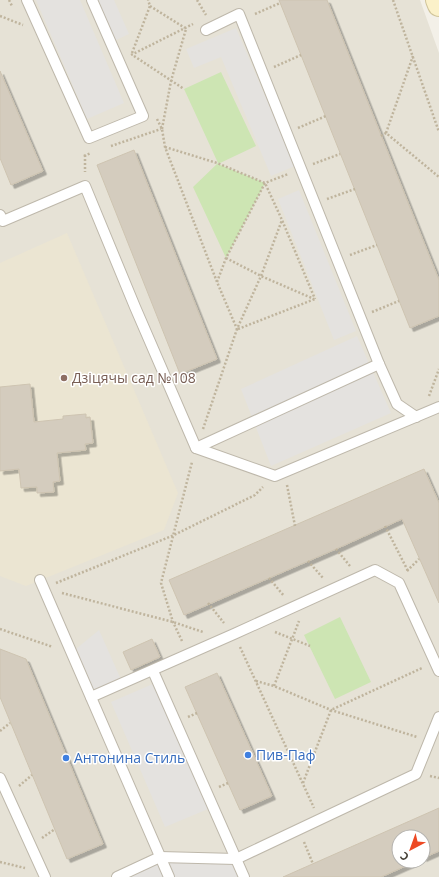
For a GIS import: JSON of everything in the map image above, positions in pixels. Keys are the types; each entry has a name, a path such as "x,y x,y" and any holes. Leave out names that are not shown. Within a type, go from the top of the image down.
{"main road":[{"path":"437,0 439,5"}],"lane":[{"path":"27,0 89,138 143,116 92,0"},
{"path":"206,30 239,14 396,404 416,417"},
{"path":"0,215 3,221 86,186 135,307 196,448 275,476 439,408"},
{"path":"196,448 379,364"},
{"path":"91,697 153,671 375,570 399,583 437,666"},
{"path":"42,584 169,877"},
{"path":"153,671 244,877"},
{"path":"118,877 160,857 236,859 416,774 439,717"},
{"path":"0,778 43,874"}],"path":[{"path":"134,61 131,55 150,6 148,0"},
{"path":"198,0 207,17"},
{"path":"393,0 439,132"},
{"path":"254,14 280,3"},
{"path":"150,6 186,28"},
{"path":"118,60 186,28"},
{"path":"186,28 171,81 162,129 164,147 217,282 238,329"},
{"path":"131,55 184,89"},
{"path":"274,67 301,55"},
{"path":"381,136 386,133 413,56"},
{"path":"156,116 162,129"},
{"path":"298,128 326,116"},
{"path":"105,148 162,129"},
{"path":"386,133 439,177"},
{"path":"164,147 217,163 265,183 315,299"},
{"path":"84,156 98,151"},
{"path":"312,164 340,154"},
{"path":"217,282 226,258 265,183"},
{"path":"326,199 355,189"},
{"path":"187,655 173,622 161,582 196,448 238,329 261,276 282,220"},
{"path":"348,256 377,245"},
{"path":"226,258 261,276 315,299"},
{"path":"238,329 315,299"},
{"path":"370,313 400,301"},
{"path":"434,396 429,398 439,369"},
{"path":"285,471 295,526"},
{"path":"42,584 172,536 255,495 275,476"},
{"path":"386,526 408,571"},
{"path":"336,549 360,577"},
{"path":"399,583 419,559"},
{"path":"308,561 332,589"},
{"path":"269,578 294,607"},
{"path":"42,584 173,622 223,639"},
{"path":"274,686 307,601"},
{"path":"208,604 234,634 303,783 318,819"},
{"path":"256,624 310,646"},
{"path":"0,629 71,653"},
{"path":"303,783 332,710 437,666"},
{"path":"255,681 274,686 332,710 429,742"},
{"path":"0,730 10,723"},
{"path":"299,829 312,864"},
{"path":"0,862 43,874"}],"shaded area":[{"path":"0,0 420,0 439,53 439,877 0,877"},
{"path":"36,0 80,0 124,103 87,119"},
{"path":"97,0 114,0 129,34 114,41"},
{"path":"236,28 295,166 271,176 221,57 194,68 186,49"},
{"path":"299,190 356,331 334,340 278,199"},
{"name":"Дзіцячы сад №108","path":"67,233 178,493 164,530 26,586 0,576 0,263"},
{"path":"357,336 391,413 271,466 241,389"},
{"path":"99,630 123,684 91,697 71,653"},
{"path":"155,683 208,809 165,827 111,702"},
{"path":"160,857 236,859 244,877 118,877"}],"green space":[{"path":"221,72 256,146 218,164 265,183 226,258 193,187 218,163 184,89"},
{"path":"340,617 371,682 335,699 304,635"}],"building":[{"path":"279,0 327,0 439,280 439,316 410,328"},
{"path":"0,71 43,171 11,185 0,158"},
{"path":"134,150 217,359 180,374 97,165"},
{"name":"Дзіцячы сад №108","path":"30,384 34,422 63,419 63,416 86,414 86,418 90,417 93,443 85,444 86,450 57,453 60,481 53,482 54,492 37,493 37,487 21,488 19,469 0,471 0,387"},
{"path":"424,469 439,503 439,603 402,519 184,615 169,580"},
{"path":"152,639 160,657 131,670 123,652"},
{"path":"0,649 26,659 103,844 67,859 0,697"},
{"path":"217,673 272,796 240,810 185,687"},
{"path":"439,808 439,851 431,854 431,829 392,829"},
{"path":"391,829 391,869 399,869 381,877 283,877"}],"place":[{"name":"Дзіцячы сад №108","path":"64,378"},
{"name":"Пив-Паф","path":"248,755"},
{"name":"Антонина Стиль","path":"66,758"}]}
